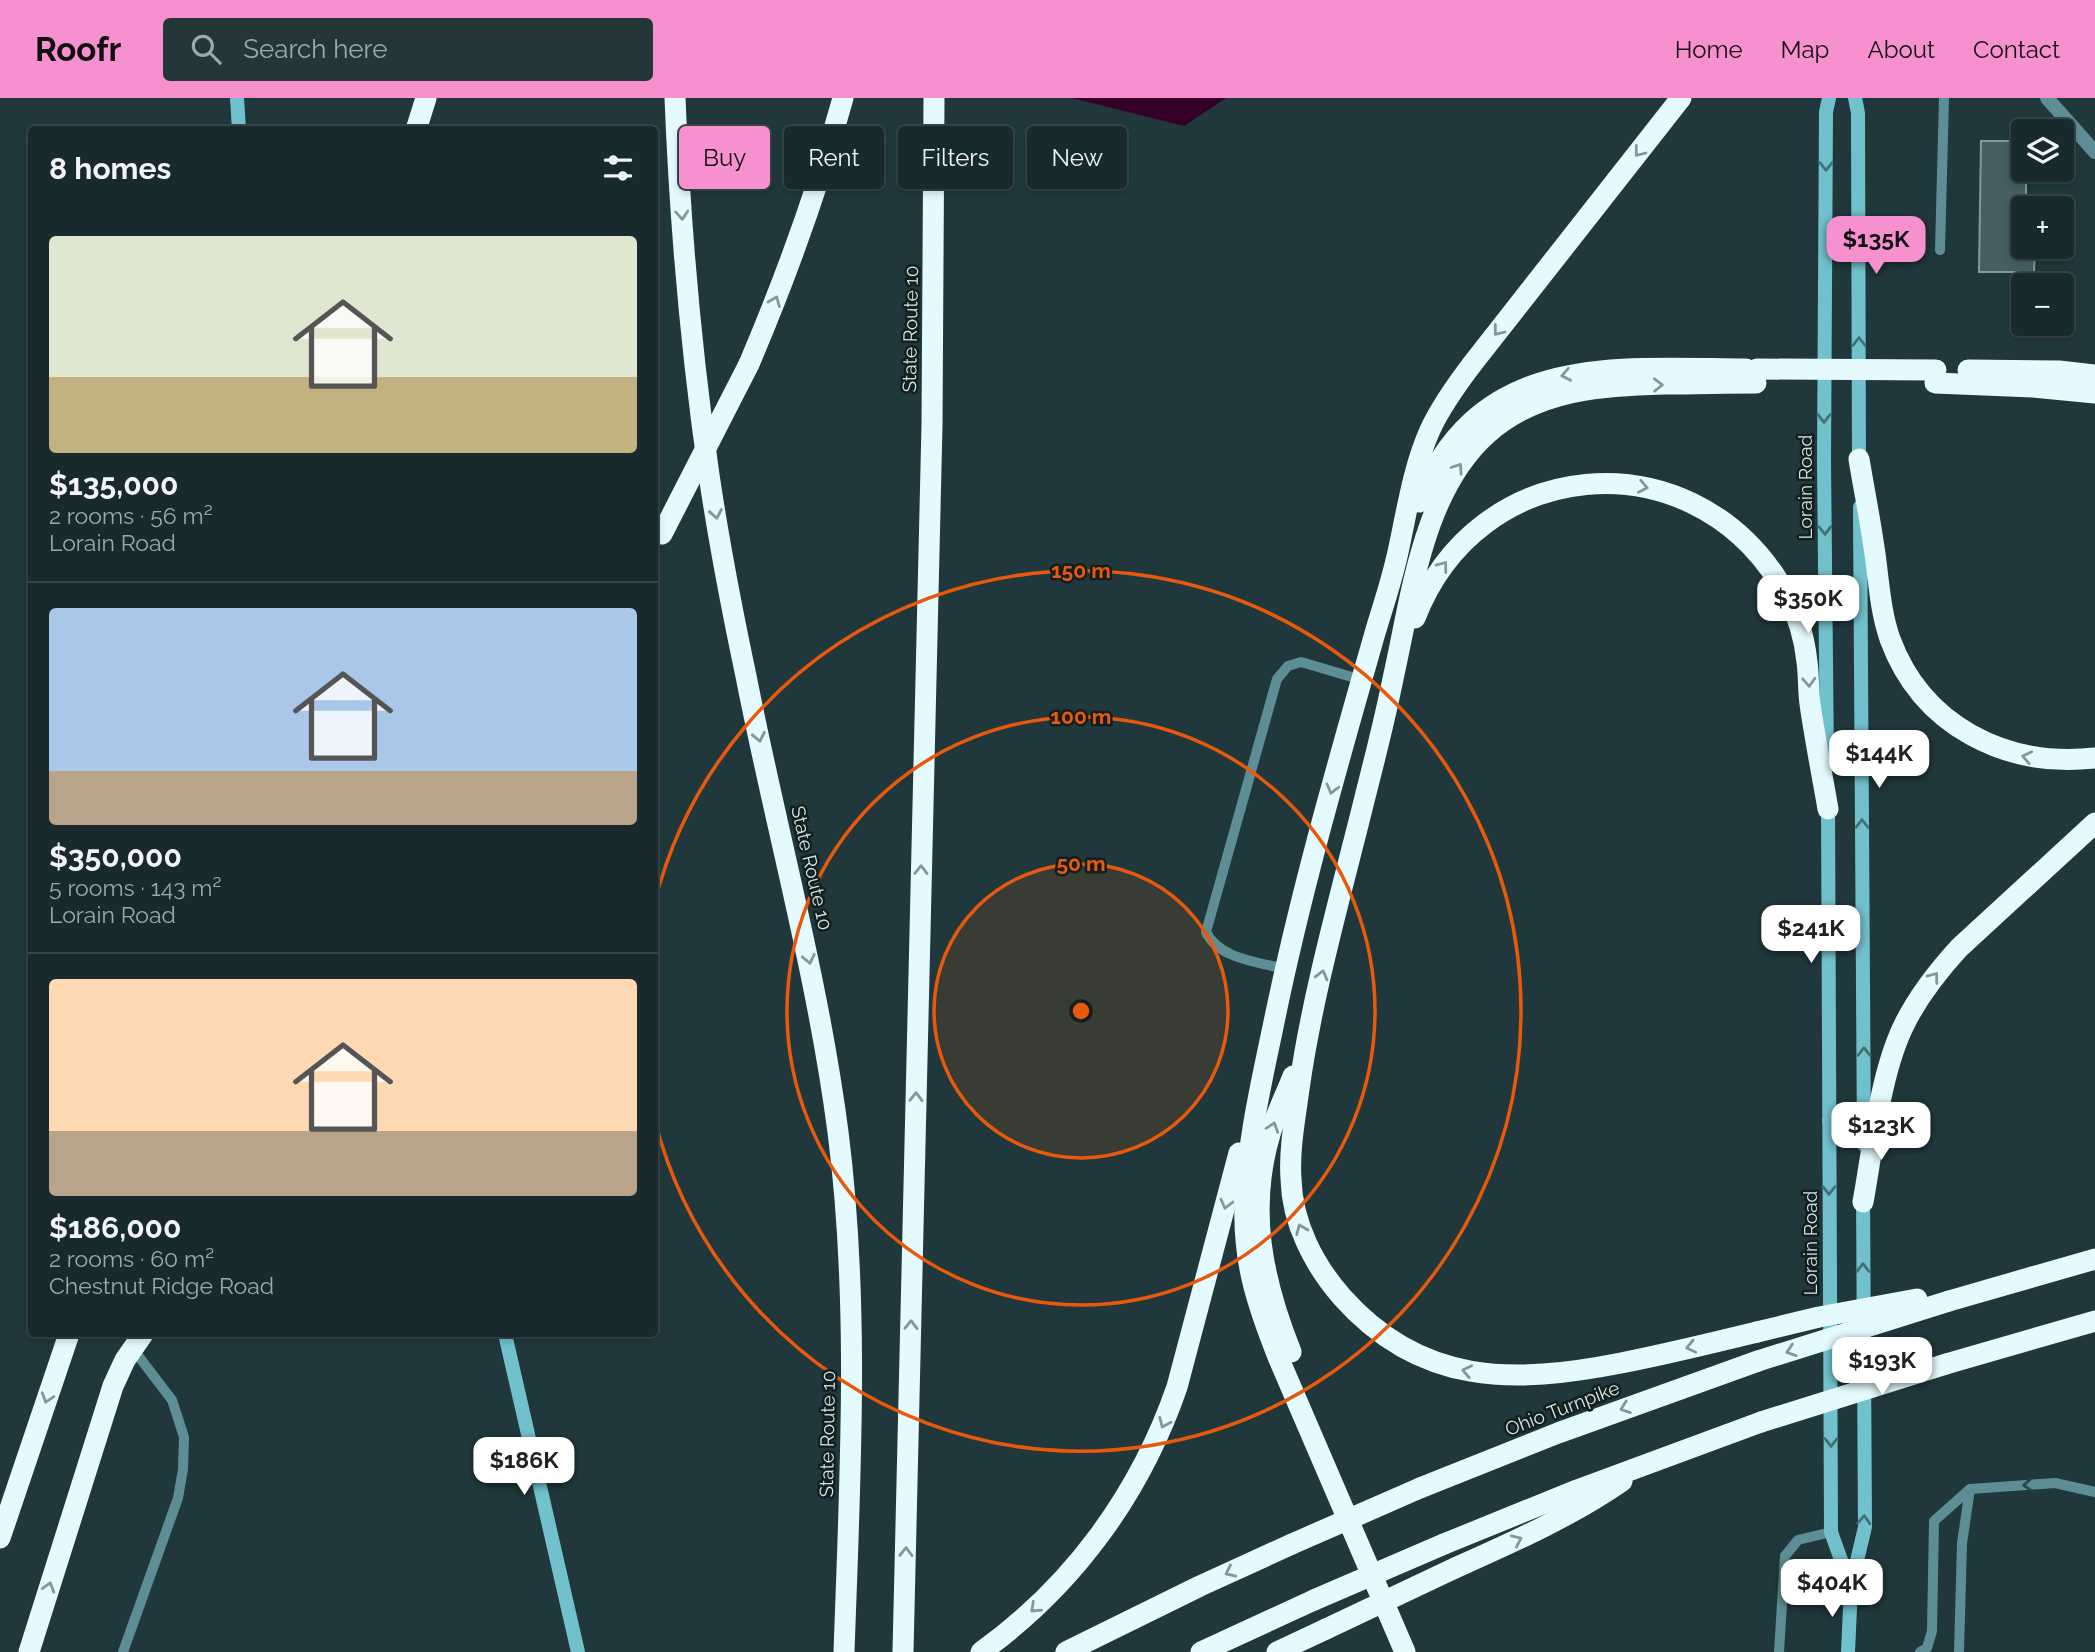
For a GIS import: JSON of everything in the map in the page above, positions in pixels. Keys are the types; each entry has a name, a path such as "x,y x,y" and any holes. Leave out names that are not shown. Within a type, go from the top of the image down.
{"highway":[{"path":"417,126 426,98"},
{"name":"State Route 10","path":"675,98 686,271 709,477 747,681 810,964 838,1135 850,1324 850,1474 844,1652"},
{"path":"658,541 749,363 807,215 843,98"},
{"name":"State Route 10","path":"903,1652 931,452 934,98"},
{"path":"1405,1652 1259,1311 1253,1286 1246,1245 1245,1202 1249,1160 1265,1068 1285,970 1397,556 1420,459 1431,428 1473,363 1681,98"},
{"path":"1397,556 1426,484 1444,453 1471,422 1508,396 1546,379 1592,370 1635,368 1756,376 1936,376 2048,371 2095,375"},
{"path":"1756,376 1574,391 1545,400 1519,411 1487,434 1451,479 1434,515 1411,589 1395,672 1306,1041 1291,1158 1291,1187 1296,1216 1314,1257 1336,1290 1363,1319 1410,1352 1448,1367 1495,1376 1562,1373 1603,1366 1819,1317 1950,1297 2095,1259"},
{"path":"1936,376 2095,393"},
{"path":"1859,459 1885,622 1896,653 1920,690 1938,711 1958,727 1997,748 2046,760 2095,758"},
{"path":"1395,672 1432,580 1463,542 1488,521 1520,502 1576,486 1607,483 1640,486 1658,491 1704,509 1735,531 1761,556 1790,600 1805,647 1810,700 1828,809"},
{"path":"1863,1202 1888,1067 1904,1023 1942,966 1959,948 2095,823"},
{"path":"1306,1041 1272,1130 1265,1158 1259,1205 1264,1269 1298,1368 1420,1652"},
{"path":"981,1652 1020,1622 1084,1558 1115,1514 1148,1457 1168,1415 1177,1387 1238,1157 1265,1068"},
{"name":"Ohio Turnpike","path":"1066,1652 1200,1586 1420,1488 1558,1433 1758,1361 1950,1297"},
{"path":"1201,1652 1444,1544 1647,1464 1761,1422 2095,1321"},
{"path":"0,1538 67,1337"},
{"path":"29,1652 113,1386 125,1360 138,1341"},
{"path":"1277,1652 1554,1523 1595,1500 1647,1464"}],"street":[{"path":"237,98 239,126"},
{"name":"Lorain Road","path":"1829,98 1826,112 1824,461 1831,1532 1851,1586"},
{"name":"Lorain Road","path":"1848,1652 1851,1586 1865,1527 1858,113 1855,98"},
{"path":"2048,98 2095,152"},
{"path":"1829,1121 1865,1120"},
{"path":"506,1337 578,1652"}],"lane":[{"path":"1940,250 1944,98"},
{"path":"1285,970 1225,953 1210,941 1206,932 1220,876 1277,680 1288,666 1301,662 1362,680"},
{"path":"123,1652 178,1498 183,1469 184,1437 172,1400 138,1341"},
{"path":"1920,1652 1927,1648 1932,1631 1934,1521 1970,1489 2055,1483 2095,1492"},
{"path":"1959,1652 1962,1543 1970,1489"},
{"path":"1779,1652 1786,1556 1798,1540 1831,1532"}],"shaded area":[{"path":"1072,98 1226,98 1184,126"}],"building":[{"path":"1981,141 2011,141 2011,182 2026,182 2026,196 2011,196 2011,259 2035,259 2034,272 1979,272"}]}
